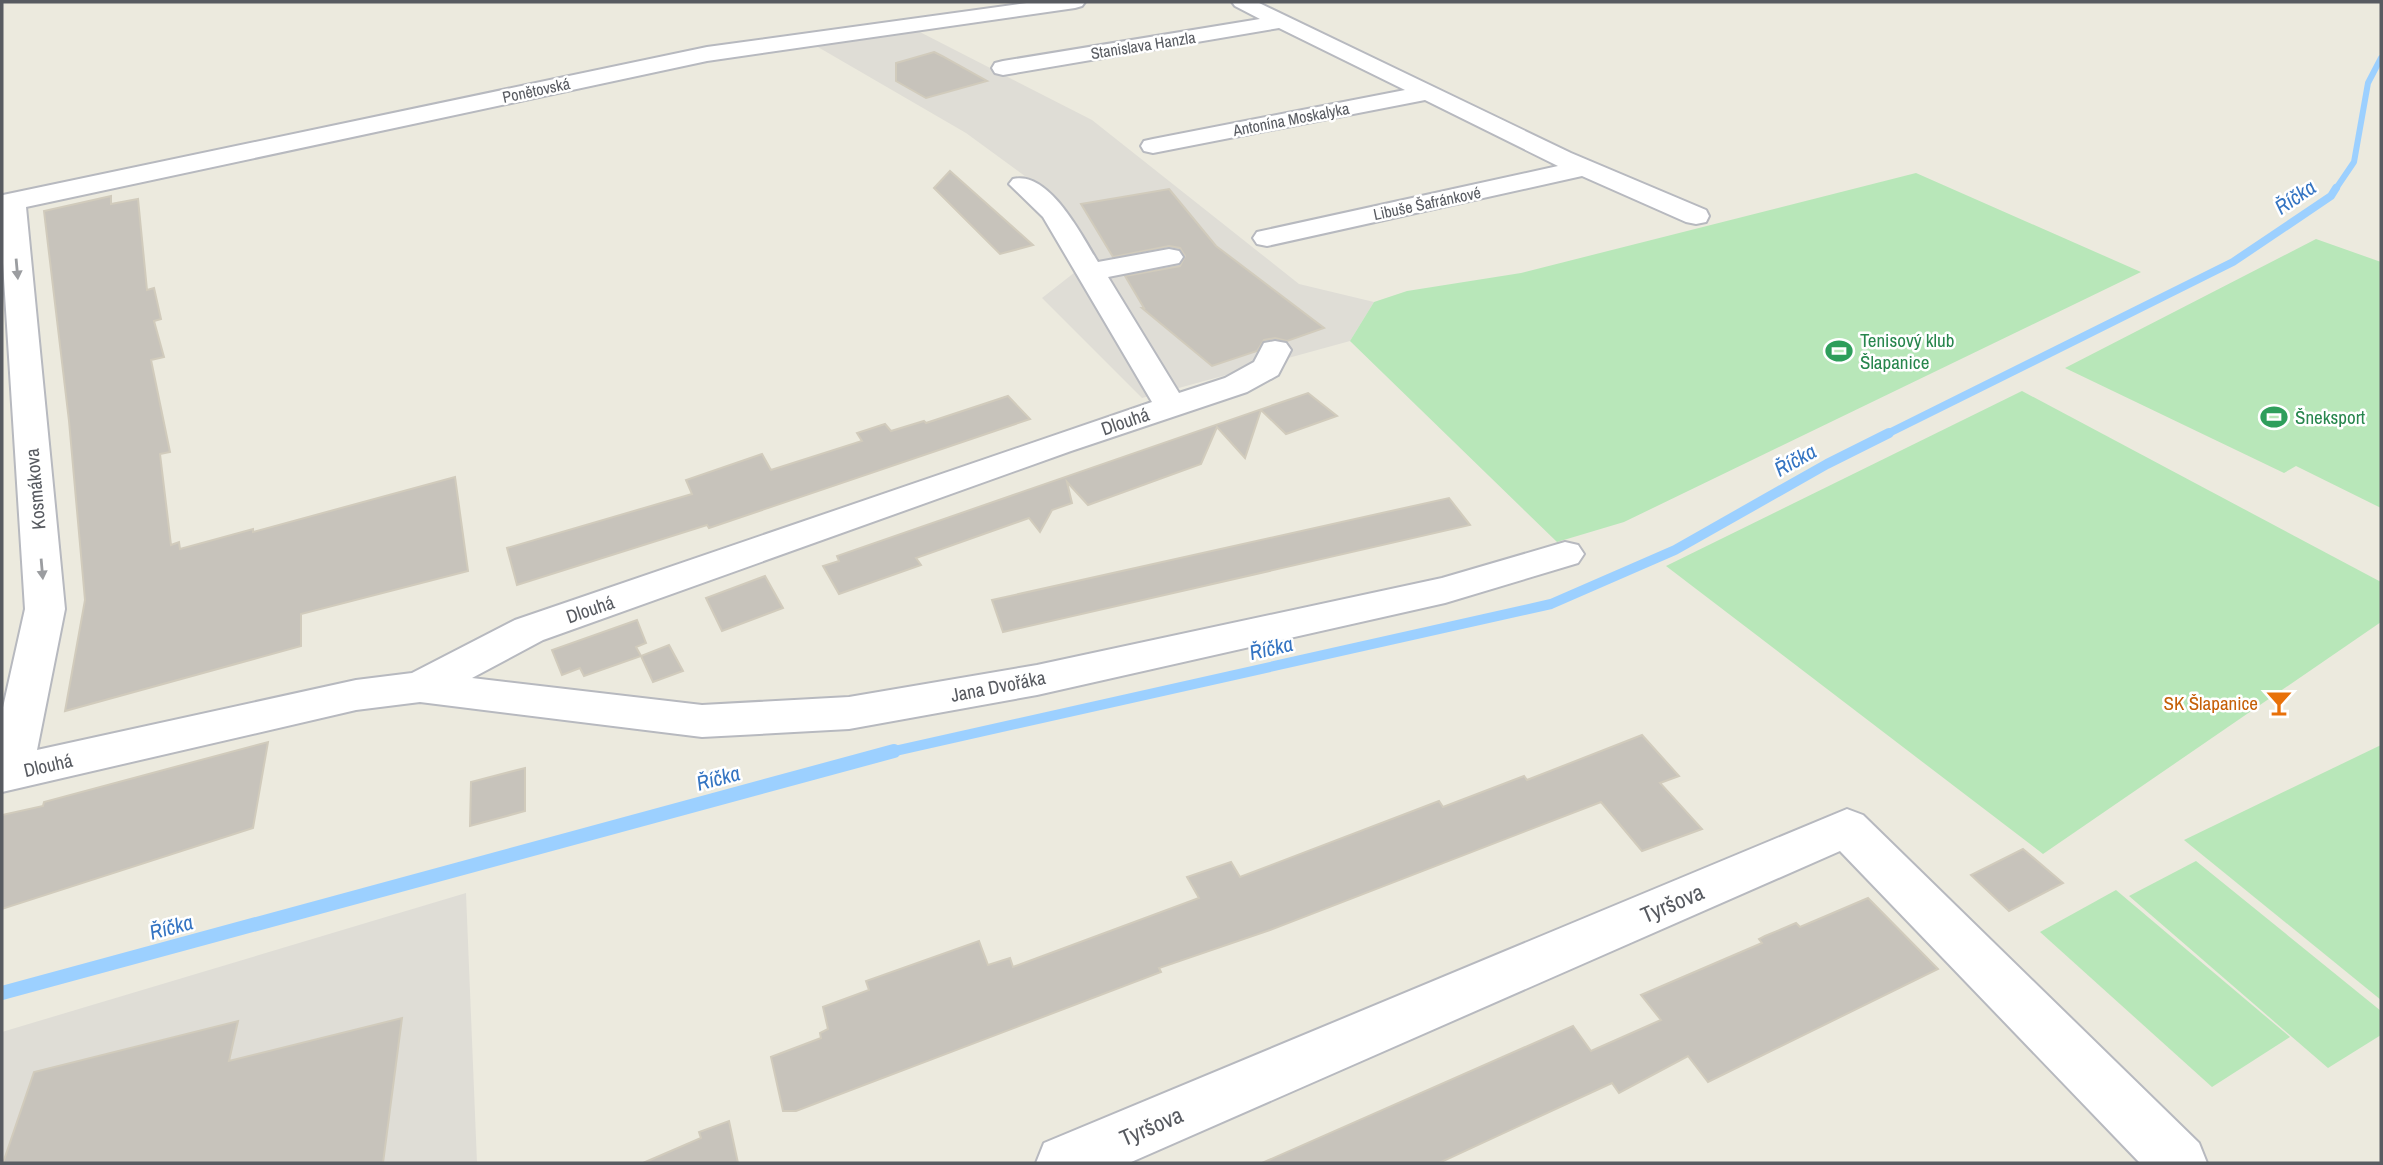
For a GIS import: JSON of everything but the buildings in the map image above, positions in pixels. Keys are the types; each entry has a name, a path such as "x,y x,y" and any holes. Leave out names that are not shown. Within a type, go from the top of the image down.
{"street":[{"name":"Ponětovská","path":"7,202 707,54 1075,2"},
{"path":"1242,2 1562,158 1696,216"},
{"name":"Stanislava Hanzla","path":"1003,68 1283,21"},
{"name":"Antonína Moskalyka","path":"1153,145 1430,92"},
{"name":"Libuše Šafránkové","path":"1267,238 1587,167"},
{"name":"Dlouhá","path":"1023,184 1054,212 1170,405"},
{"name":"Kosmákova","path":"6,774 46,609 7,202"},
{"path":"1090,272 1169,257"},
{"name":"Dlouhá","path":"6,774 356,695 420,687 528,630 1170,405 1236,385 1267,368 1275,350"},
{"name":"Jana Dvořáka","path":"420,687 702,721 849,713 1037,680 1445,590 1564,554"},
{"name":"Tyršova","path":"1064,1163 1847,828 2179,1163"}],"shaded area":[{"path":"912,28 1092,120 1299,284 1374,302 1350,341 1142,398 1042,298 1093,258 1063,204 966,133 811,43"},
{"path":"466,893 477,1163 2,1163 2,1032"}],"green space":[{"path":"1916,173 2141,272 1624,522 1557,542 1350,341 1374,302 1407,291 1521,273"},
{"name":"Šneksport","path":"2316,239 2381,262 2381,508 2296,466 2284,473 2065,368"},
{"path":"2022,391 2381,582 2381,622 2043,854 1666,566"},
{"path":"2381,745 2381,1000 2184,840"},
{"path":"2196,861 2381,1011 2381,1035 2328,1068 2129,896"},
{"path":"2116,890 2290,1037 2212,1087 2040,932"}],"waterway":[{"name":"Říčka","path":"2335,190 2354,162 2368,83 2381,58"},
{"name":"Říčka","path":"1885,435 2233,262 2331,196 2336,188"},
{"name":"Říčka","path":"1885,435 1889,433"},
{"name":"Říčka","path":"890,752 1551,604 1675,550 1827,464 1885,435"},
{"name":"Říčka","path":"890,752 894,751"},
{"name":"Říčka","path":"2,993 890,752"}],"place":[{"name":"Tenisový klub Šlapanice","path":"1839,351"},
{"name":"Šneksport","path":"2274,417"},
{"name":"SK Šlapanice","path":"2279,703"}]}
